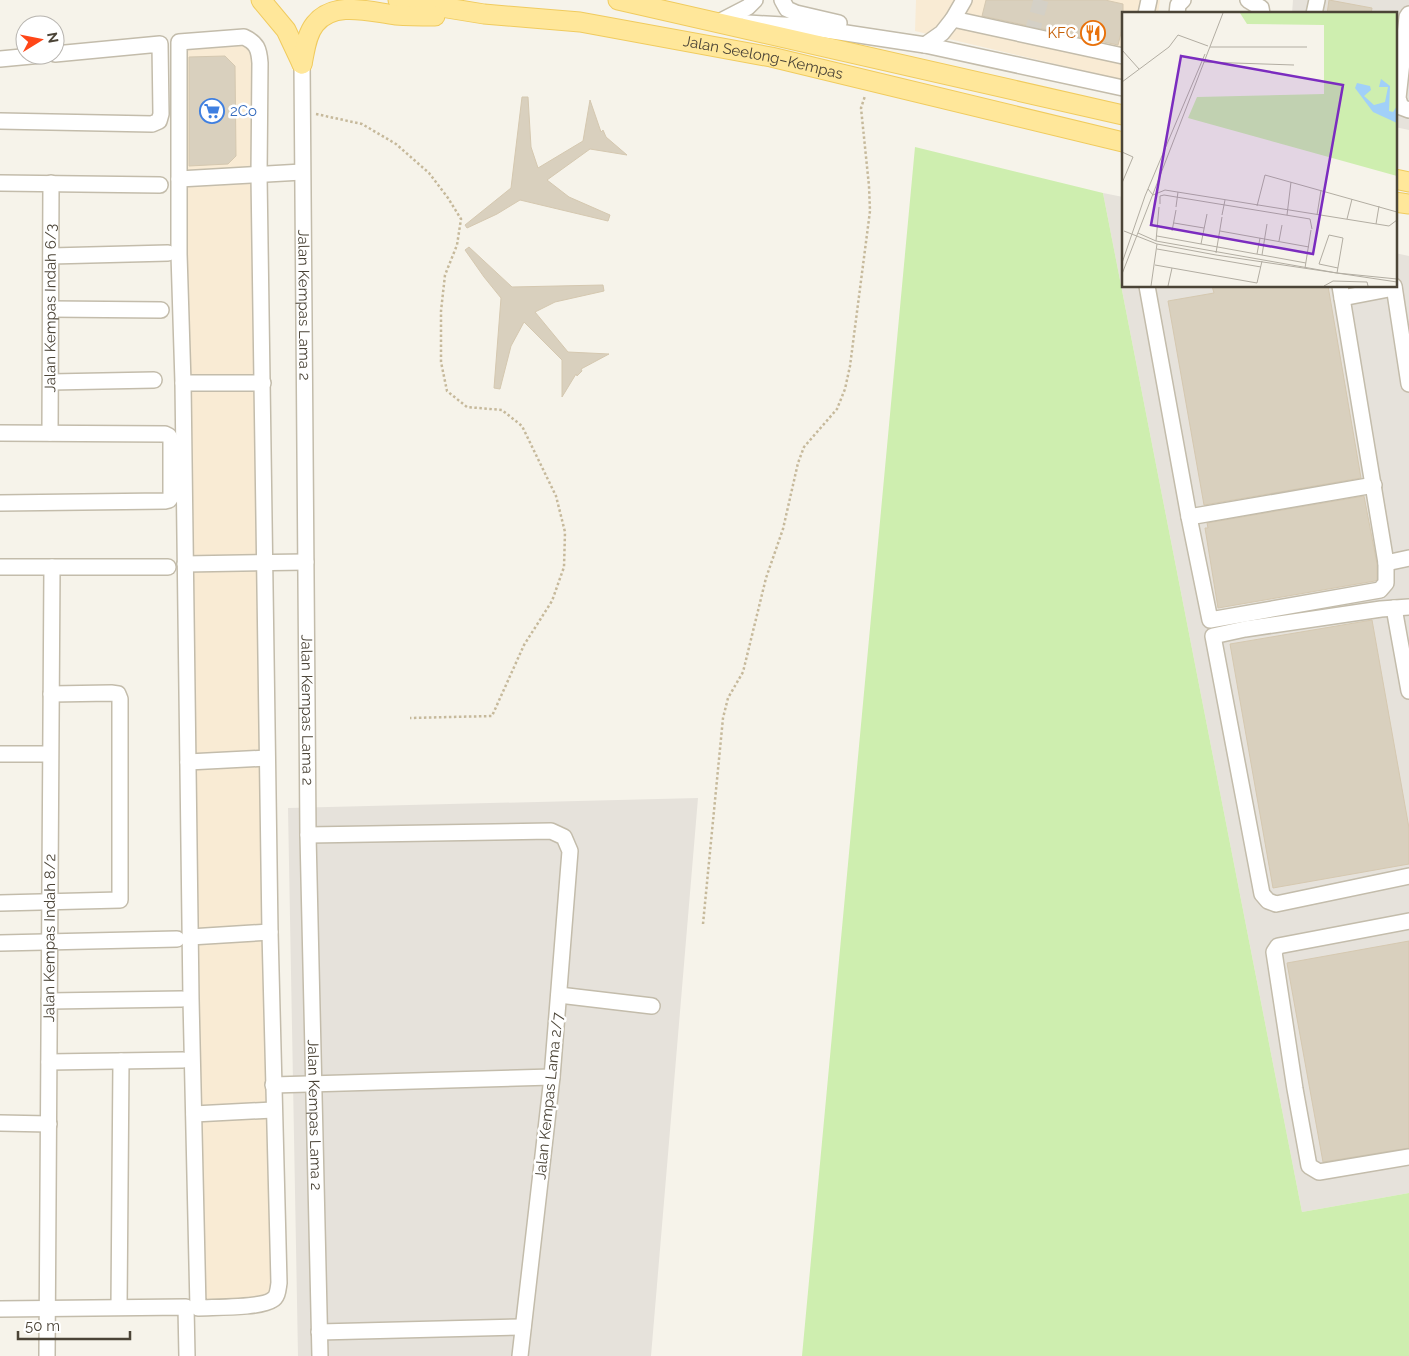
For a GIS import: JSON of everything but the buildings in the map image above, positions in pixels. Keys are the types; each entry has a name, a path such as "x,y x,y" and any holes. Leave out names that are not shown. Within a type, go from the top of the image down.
{"main road":[{"path":"261,0 286,30 302,64"},
{"name":"Jalan Seelong–Kempas","path":"398,0 484,14 580,22 771,57 1122,142"},
{"name":"Jalan Seelong–Kempas","path":"618,0 1122,115"},
{"path":"302,64 308,36 315,24 324,15 335,10 350,8 398,15 484,14"},
{"path":"1396,179 1409,182"},
{"path":"1396,202 1409,204"}],"street":[{"path":"719,22 748,7 755,0"},
{"path":"782,0 787,9 796,13 880,32 925,45"},
{"path":"925,45 942,33 964,0"},
{"path":"1177,12 1178,5 1183,0"},
{"path":"1248,0 1261,8 1262,12"},
{"path":"1409,14 1407,17 1398,98 1401,107 1409,110"},
{"path":"953,19 1122,56"},
{"path":"719,22 800,26 925,45 1122,88"},
{"path":"0,1309 192,1308 259,1304 273,1300 278,1293 267,758 259,50 252,41 244,37 179,42 179,254 183,384 188,762 184,938 194,1114 192,1308 187,1356"},
{"path":"0,121 152,124 159,121 161,114 160,44 65,53"},
{"path":"0,59 15,58"},
{"name":"Jalan Kempas Lama 2","path":"302,64 308,835 320,1356"},
{"path":"179,179 302,172"},
{"path":"0,182 160,185"},
{"name":"Jalan Kempas Indah 6/3","path":"50,433 51,183"},
{"path":"51,256 168,253"},
{"path":"1147,288 1189,517 1262,894 1268,901 1276,904 1409,876"},
{"path":"1210,620 1380,590 1386,583 1386,563 1374,484 1341,292 1383,288"},
{"path":"1394,288 1409,384"},
{"path":"51,309 162,310"},
{"path":"50,382 154,380"},
{"path":"183,384 263,383"},
{"path":"0,433 165,434 171,440 171,497 169,500 0,503"},
{"path":"1189,517 1374,484"},
{"path":"1386,563 1409,558"},
{"path":"185,564 266,561 306,562"},
{"path":"0,567 168,567"},
{"name":"Jalan Kempas Indah 8/2","path":"47,1356 52,567"},
{"path":"1213,636 1245,628 1402,607 1409,691"},
{"path":"0,903 120,900 120,699 118,694 111,693 51,694"},
{"path":"0,754 50,754"},
{"path":"188,762 267,758"},
{"name":"Jalan Kempas Lama 2/7","path":"308,835 551,831 564,837 570,851 552,1077 520,1356"},
{"path":"1409,921 1278,946 1274,952 1295,1090 1309,1166 1319,1172 1409,1157"},
{"path":"0,943 184,938 270,932"},
{"path":"559,995 652,1006"},
{"path":"49,1001 182,999"},
{"path":"49,1062 183,1060"},
{"path":"119,1307 121,1061"},
{"path":"273,1085 552,1077"},
{"path":"194,1114 274,1110"},
{"path":"0,1123 49,1124"},
{"path":"319,1332 523,1327"}],"path":[{"path":"703,924 723,718 728,698 743,672 766,578 784,529 798,463 804,448 837,409 847,381 870,211 861,108 869,80"},
{"path":"302,110 362,124 396,144 429,173 448,198 461,219 457,245 445,275 441,311 441,362 447,391 466,407 502,410 522,426 556,496 565,532 564,567 552,601 524,645 492,716 410,718"}],"shaded area":[{"path":"916,0 1160,0 1158,12 1122,12 1122,80 915,31"},
{"path":"1293,0 1409,0 1409,130 1396,127 1396,12 1292,12"},
{"path":"257,36 266,49 265,234 284,1295 194,1313 175,37"},
{"path":"1103,193 1122,197 1122,288 1396,288 1396,253 1409,256 1409,1193 1302,1212"},
{"path":"698,798 651,1356 298,1356 288,808"}],"green space":[{"path":"915,147 1103,193 1302,1212 1409,1193 1409,1356 802,1356"}],"tunnel":[{"path":"1031,36 1041,0"}],"place":[{"name":"KFC","path":"1093,33"},
{"name":"2Co","path":"212,111"}]}
